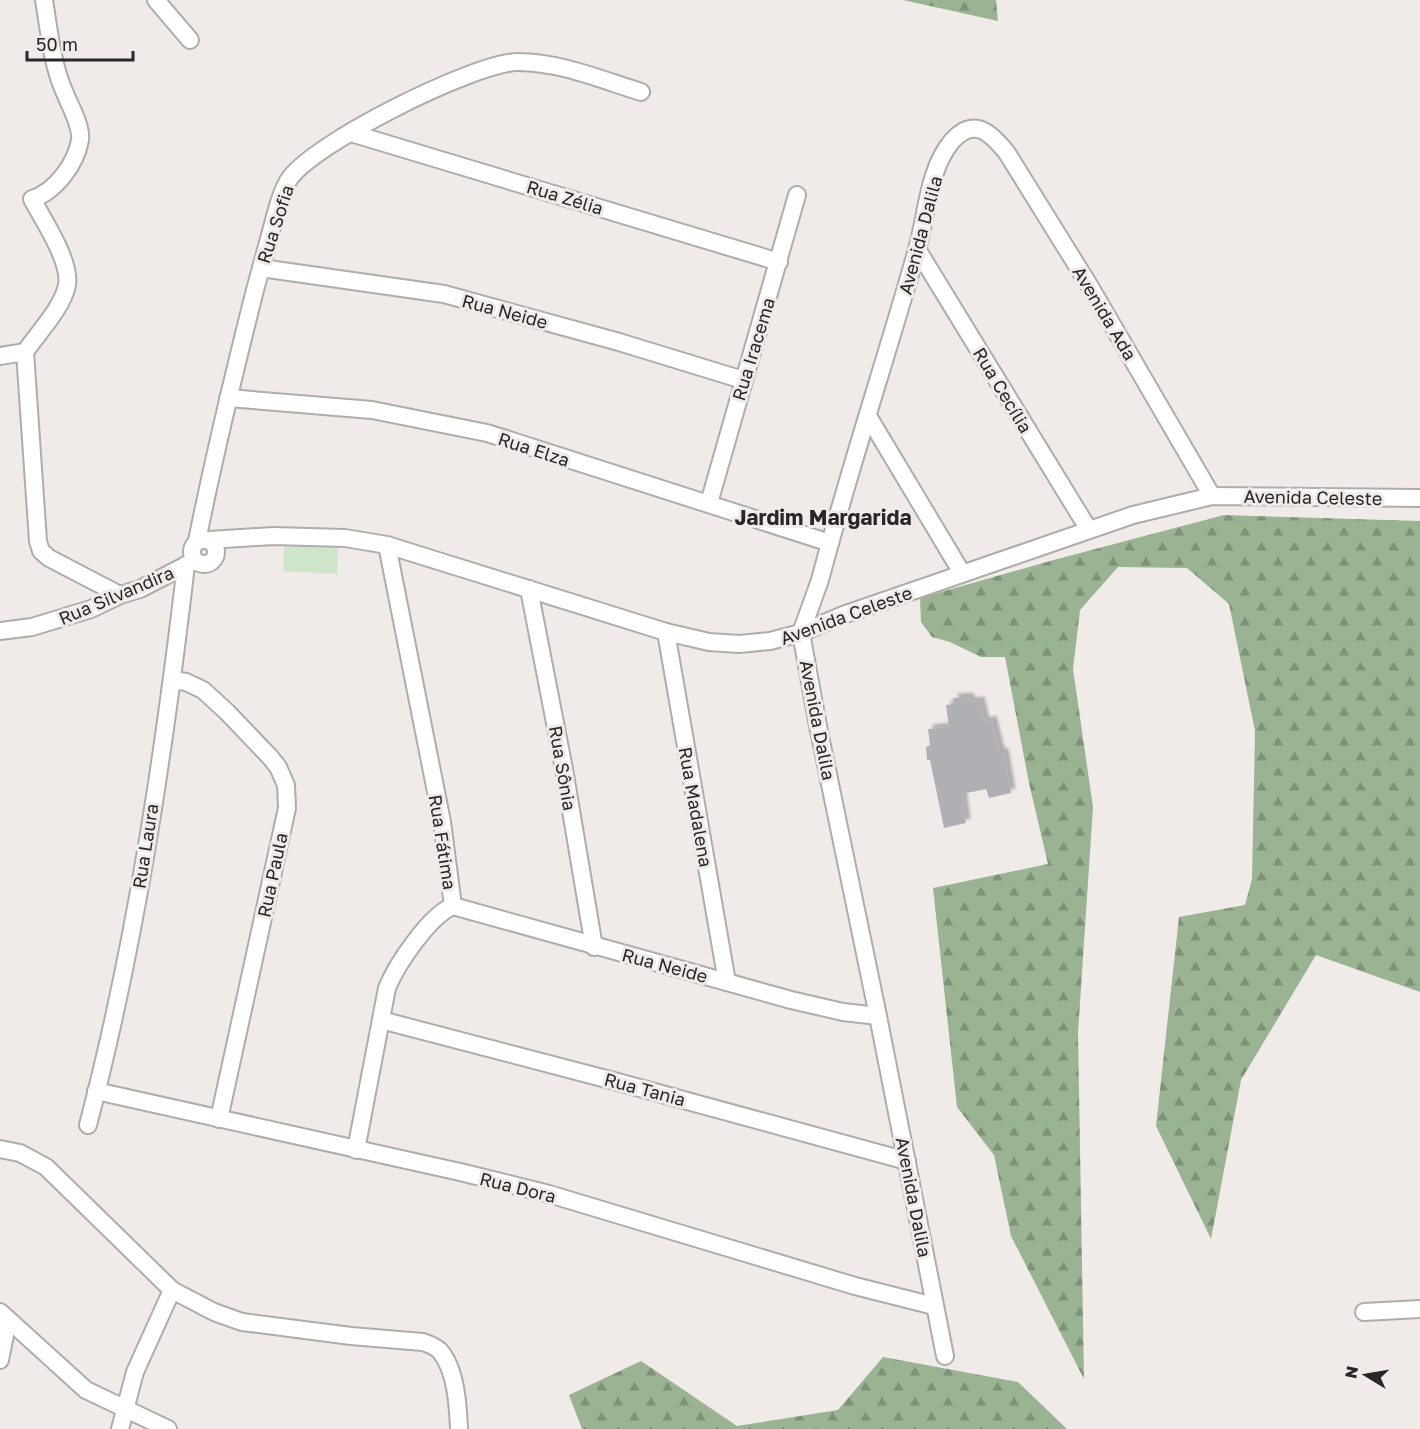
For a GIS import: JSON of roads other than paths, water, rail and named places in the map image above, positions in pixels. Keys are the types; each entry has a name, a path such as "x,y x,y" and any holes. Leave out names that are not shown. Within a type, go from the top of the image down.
{"street":[{"path":"44,0 63,90 72,108 81,138 74,157 57,184 42,196 32,199 59,252 66,271 67,285 53,314 25,352 38,541 41,551 50,558 120,595"},
{"path":"156,0 190,40"},
{"name":"Rua Sofia","path":"203,541 212,465 228,398 280,198 288,180 296,170 310,158 408,101 451,81 497,65 518,62 570,70 641,92"},
{"name":"Avenida Dalila","path":"945,1356 801,633 820,580 917,249 933,177 953,140 967,130 981,129 991,134"},
{"name":"Rua Zélia","path":"351,133 779,262"},
{"name":"Avenida Ada","path":"991,134 1006,153 1089,285 1212,496"},
{"name":"Rua Iracema","path":"709,503 797,195"},
{"name":"Rua Cecília","path":"917,249 1089,530"},
{"name":"Rua Neide","path":"261,268 444,294 619,342 743,380"},
{"path":"0,356 25,352"},
{"name":"Rua Elza","path":"228,398 372,410 487,434 830,543"},
{"path":"868,416 962,573"},
{"name":"Avenida Celeste","path":"203,541 273,536 345,538 387,545 666,632 709,642 739,644 770,642 801,633 843,615 1143,512 1212,496 1420,498"},
{"name":"Avenida Celeste","path":"215,558 273,536"},
{"path":"203,541 215,546 215,558 206,564 191,563 192,549 203,541"},
{"name":"Rua Fátima","path":"356,1150 387,988 393,972 414,942 444,910 453,906 442,822 387,545"},
{"name":"Rua Silvandira","path":"0,631 32,627 91,609 120,595 140,589 191,563"},
{"name":"Rua Laura","path":"88,1125 121,984 139,888 191,563"},
{"name":"Rua Sônia","path":"529,589 564,769 594,946"},
{"name":"Rua Madalena","path":"666,632 727,982"},
{"name":"Rua Paula","path":"172,680 186,682 203,690 227,712 278,767 286,785 287,808 219,1119"},
{"name":"Rua Neide","path":"453,906 823,1008 879,1016"},
{"name":"Rua Tania","path":"381,1020 907,1161"},
{"name":"Rua Dora","path":"96,1091 549,1194 855,1286 934,1306"},
{"path":"0,1149 20,1153 46,1167 172,1290 214,1312 242,1322 351,1336 423,1342 434,1346 447,1362 458,1410 459,1429"},
{"path":"120,1429 135,1372 172,1290"},
{"path":"1364,1312 1420,1309"},
{"path":"4,1316 86,1389 168,1429"},
{"path":"0,1360 4,1316"}],"district":[{"name":"Jardim Margarida","path":"823,517"}]}
